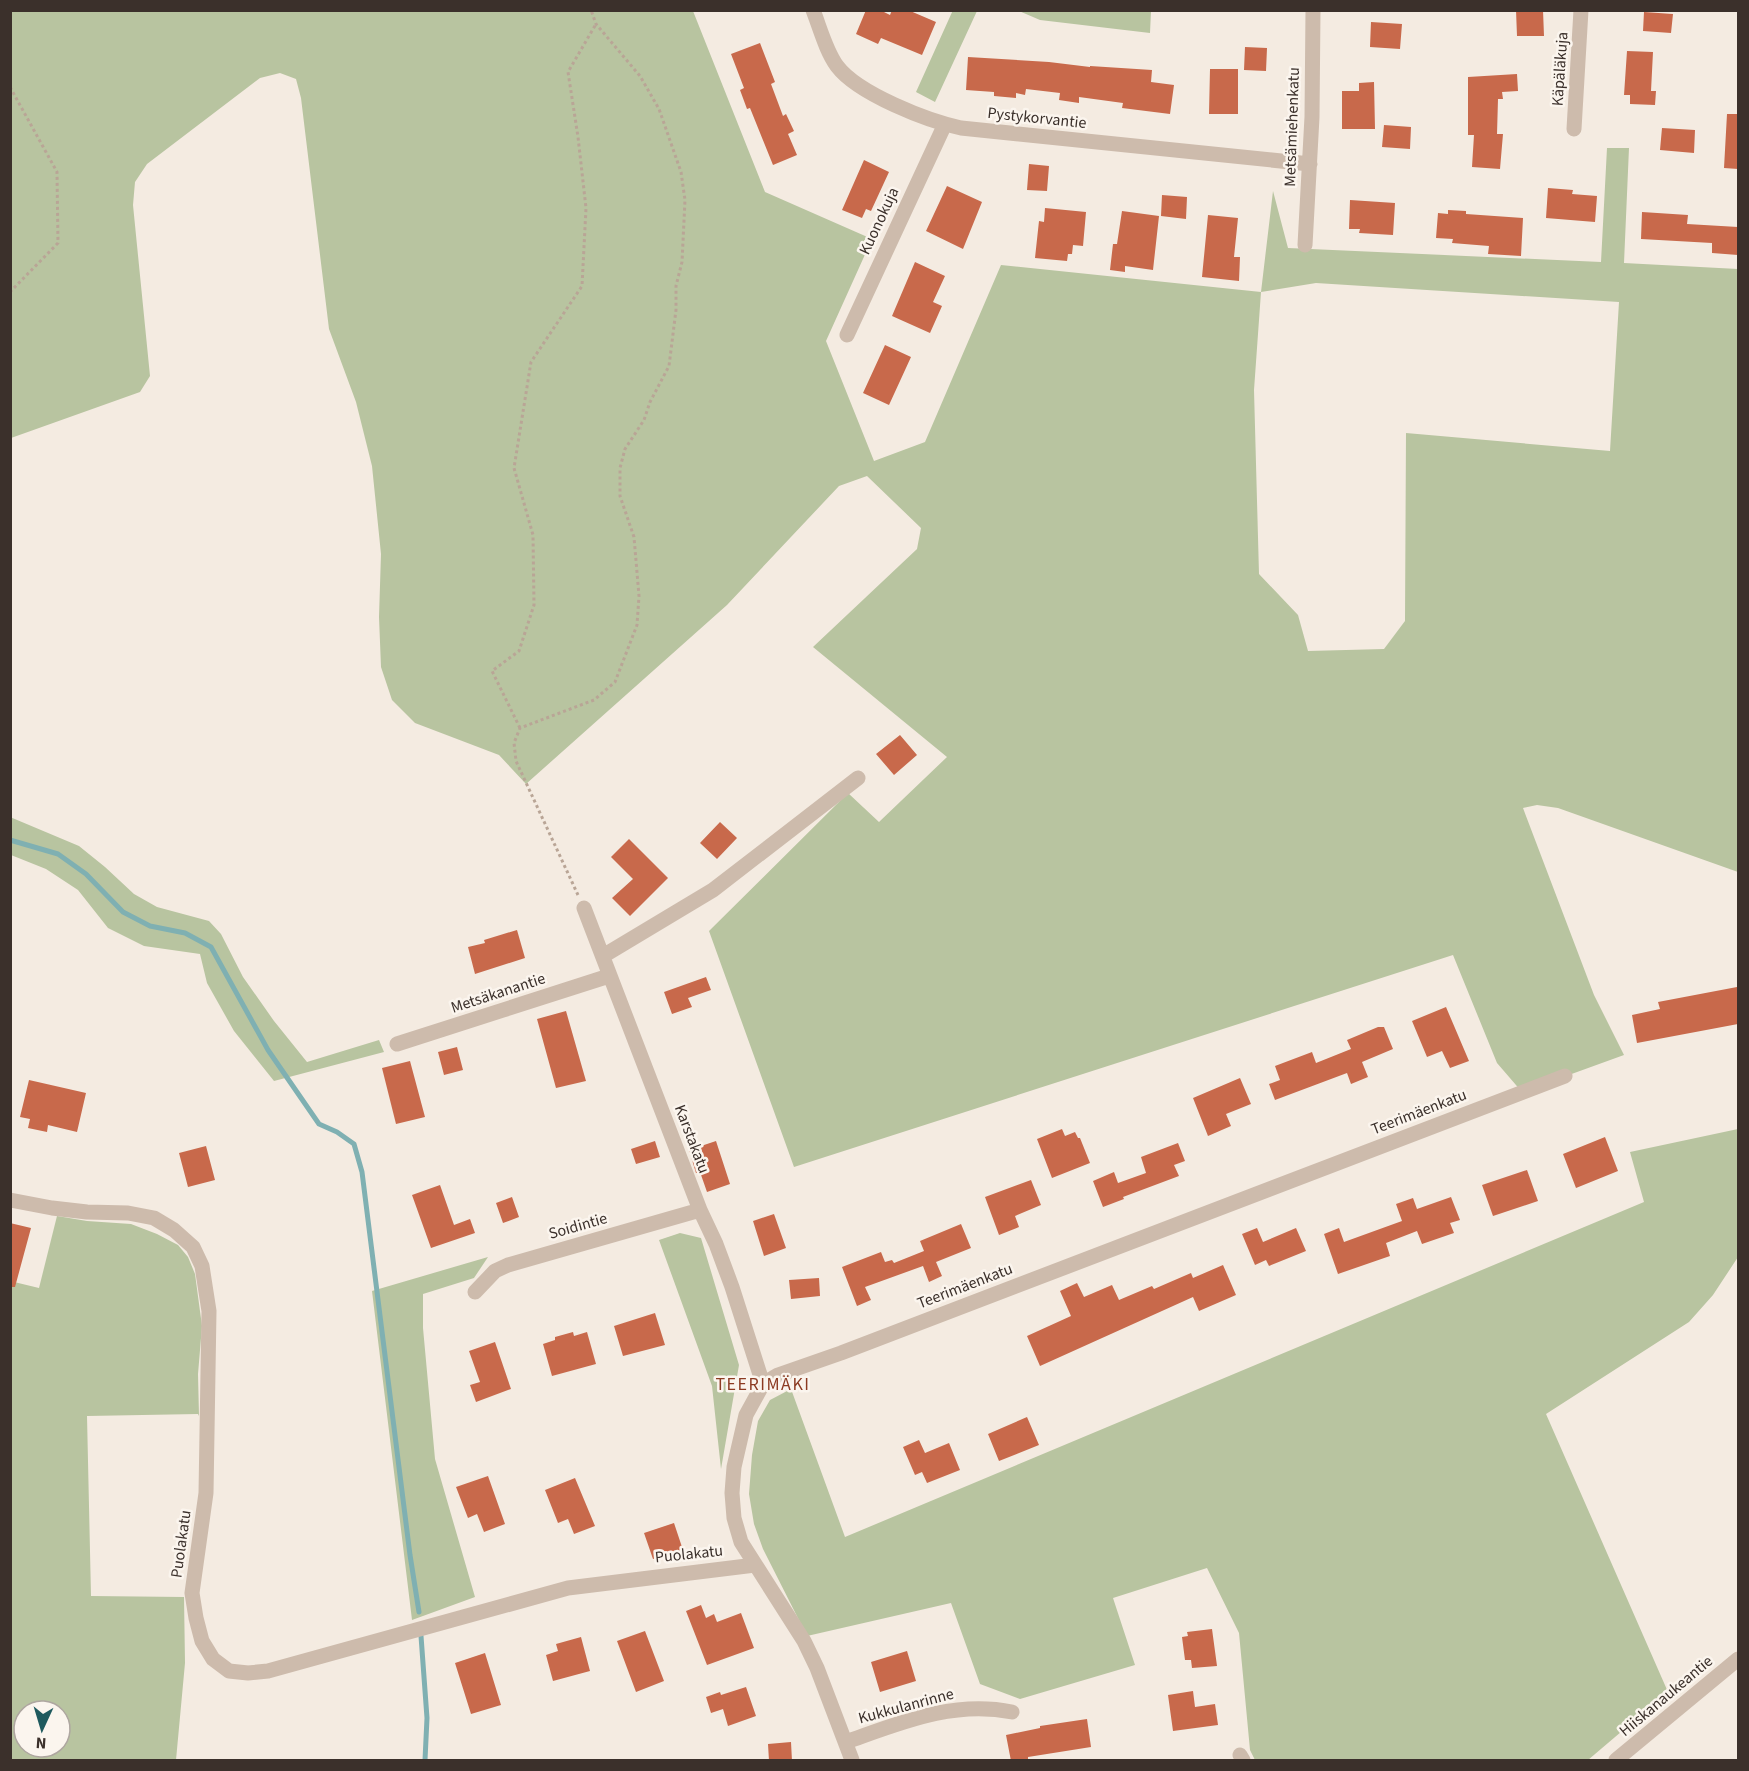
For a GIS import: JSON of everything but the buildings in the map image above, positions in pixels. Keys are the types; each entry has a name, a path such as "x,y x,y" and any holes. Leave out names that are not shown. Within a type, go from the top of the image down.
{"street":[{"name":"Pystykorvantie","path":"813,10 836,65 846,76 873,94 945,124 961,128 1310,164"},
{"name":"Metsämiehenkatu","path":"1305,245 1310,164 1313,10"},
{"name":"Käpäläkuja","path":"1574,129 1581,10"},
{"name":"Kuonokuja","path":"847,335 945,124"},
{"path":"603,956 713,890 858,778"},
{"name":"Karstakatu","path":"584,908 700,1210 716,1244 763,1384"},
{"name":"Metsäkanantie","path":"397,1044 609,976"},
{"name":"Teerimäenkatu","path":"763,1384 778,1375 841,1353 1565,1076"},
{"name":"Puolakatu","path":"10,1200 52,1208 129,1213 154,1218 174,1230 193,1247 202,1266 209,1311 206,1493 192,1593 202,1641 213,1659 229,1671 248,1673 268,1671 568,1588 755,1565"},
{"name":"Soidintie","path":"475,1292 495,1271 508,1265 700,1210"},
{"path":"763,1384 746,1415 734,1467 732,1493 734,1518 741,1542 804,1641 817,1668 852,1761"},
{"name":"Hiiskanaukeantie","path":"1616,1761 1738,1659"},
{"name":"Kukkulanrinne","path":"846,1742 940,1712 975,1707 1012,1712"}],"path":[{"path":"584,908 516,761 514,743 520,729 594,700 615,682 637,625 639,596 634,537 620,496 620,468 625,449 644,420 650,402 669,366 676,310 676,286 682,262 685,200 681,172 659,109 640,76 596,24 591,10"},
{"path":"520,729 492,670 519,651 534,605 533,535 514,468 531,362 582,286 586,208 568,72 596,24"},
{"path":"10,87 57,172 58,243 10,291"}],"green space":[{"path":"953,10 977,11 935,102 916,92"},
{"path":"10,11 693,11 765,192 872,239 826,341 874,461 925,442 1001,265 1261,292 1273,191 1288,248 1601,262 1607,148 1629,148 1624,263 1738,269 1738,872 1558,808 1537,805 1523,808 1594,995 1624,1055 1522,1092 1497,1063 1453,955 794,1167 709,931 848,793 879,822 947,757 813,647 917,549 921,528 867,476 839,486 727,605 526,784 499,755 415,723 392,700 381,667 379,617 381,554 372,466 356,402 329,329 301,98 296,79 280,73 260,78 147,164 135,182 133,205 150,376 140,392 11,438","holes":["1316,283 1619,302 1610,451 1406,433 1405,621 1384,649 1308,651 1298,615 1259,574 1254,390 1261,292"]},
{"path":"1019,11 1151,11 1150,33 1040,20"},
{"path":"10,817 79,846 134,894 157,907 209,921 221,934 243,977 307,1062 379,1040 384,1052 274,1081 234,1031 207,983 200,954 144,946 108,928 78,890 46,869 11,855"},
{"path":"1738,1129 1738,1257 1713,1295 1689,1322 1546,1414 1668,1692 1588,1760 1255,1760 1250,1750 1239,1633 1207,1568 1113,1598 1135,1665 1020,1699 980,1684 951,1603 807,1636 763,1549 754,1524 749,1494 752,1455 758,1421 770,1400 791,1389 845,1537 1644,1202 1630,1152"},
{"path":"57,1216 131,1224 157,1234 178,1245 188,1257 195,1274 202,1326 198,1374 199,1416 198,1414 87,1416 91,1596 184,1597 185,1663 176,1760 11,1760 10,1281 39,1288"},
{"path":"680,1233 701,1238 739,1365 721,1469 712,1386 659,1240"},
{"path":"488,1257 474,1278 423,1294 423,1328 435,1459 475,1597 412,1620 372,1291"}],"waterway":[{"path":"10,840 58,854 86,874 123,912 150,926 185,933 211,947 268,1050 319,1124 337,1132 354,1144 362,1172 419,1612"},
{"path":"421,1636 427,1718 425,1760"}],"district":[{"name":"TEERIMÄKI","path":"763,1384"}]}
